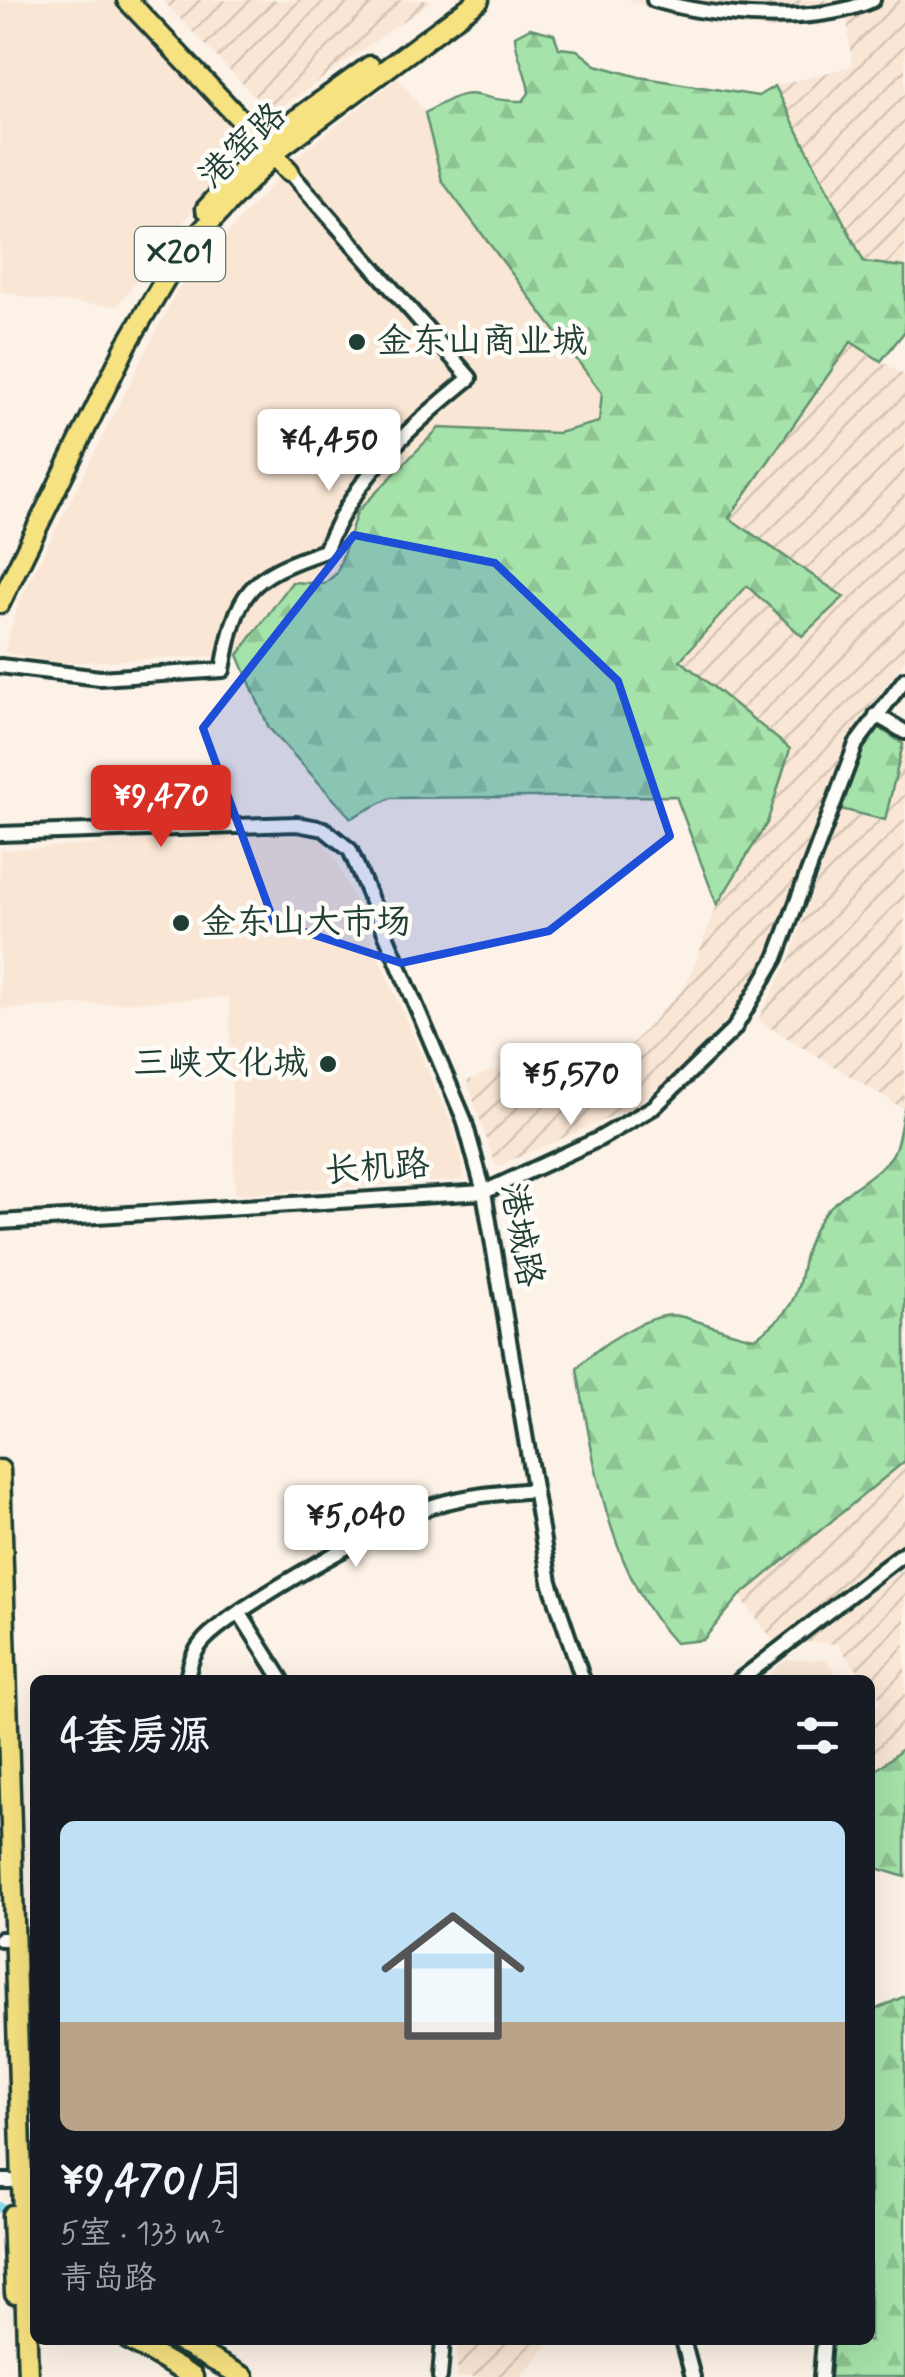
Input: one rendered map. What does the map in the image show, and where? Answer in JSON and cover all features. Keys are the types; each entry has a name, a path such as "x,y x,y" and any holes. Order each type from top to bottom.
{"main road":[{"path":"128,0 273,146"},
{"path":"141,0 273,146 289,171"},
{"name":"港窑路","path":"0,576 116,338 166,254 273,146 459,0"},
{"name":"港窑路","path":"0,603 126,344 180,254 273,146 480,0"},
{"path":"0,1470 28,2160 11,2185"},
{"path":"0,1820 11,2185 19,2248 18,2377"},
{"path":"19,2278 28,2377"},
{"path":"137,2345 193,2377"},
{"path":"185,2345 244,2377"}],"street":[{"path":"654,0 747,17 821,12 873,0"},
{"path":"0,666 100,678 223,670 242,596 287,564 325,552 338,520 376,461 470,378 289,171"},
{"name":"长机路","path":"0,1222 484,1192 598,1139 654,1107 734,1030 776,958 856,744 905,678"},
{"path":"876,715 905,732"},
{"name":"港城路","path":"0,834 296,824 324,828 350,850 449,1075 484,1192 550,1582 582,1675"},
{"path":"188,1675 191,1657 239,1612 434,1506 534,1490"},
{"path":"746,1675 905,1552"},
{"path":"239,1612 279,1675"},
{"path":"440,2377 443,2345"},
{"path":"683,2345 693,2377"},
{"path":"820,2377 823,2345"}],"highlighted area":[{"path":"354,535 495,563 618,681 670,836 549,931 401,963 274,922 203,728"}],"shaded area":[{"path":"0,0 114,0 248,141 117,306 39,300 0,291"},
{"path":"162,0 433,0 272,114"},
{"path":"627,0 905,0 905,267 864,263 776,86 852,66 847,20 768,29 694,20"},
{"name":"金东山商业城","path":"398,78 425,113 442,181 602,393 599,422 558,433 438,429 357,512 337,573 324,584 292,582 238,655 57,663 4,652 19,602 177,290 296,157"},
{"path":"851,342 905,376 905,660 858,722 768,956 734,1012 678,1072 632,1108 496,1167 467,1081 553,1047 571,1068 606,1071 686,986 717,905 733,883 680,661 747,585 844,597 729,518"},
{"path":"903,744 904,1109 758,1020 790,958 841,809 885,820"},
{"path":"319,836 335,857 454,1130 465,1180 235,1194 229,997 0,1009 0,850"},
{"path":"905,1461 905,1539 776,1644 740,1596"},
{"path":"905,1567 905,1747 875,1771 875,1707 881,1701 875,1690 875,1675 861,1675 837,1644 805,1642"},
{"path":"785,1660 826,1660 837,1675 769,1675"},
{"path":"457,2345 548,2345 521,2377 457,2377"}],"green space":[{"path":"530,28 554,34 559,48 577,50 596,65 639,77 758,96 775,86 864,262 905,267 905,331 881,361 851,342 729,518 844,597 802,636 747,586 680,660 790,749 767,823 717,905 676,796 391,798 351,818 269,728 238,655 292,582 324,584 337,573 357,512 439,428 558,433 599,422 602,393 442,181 425,113 466,95 523,101 529,93 515,36"},
{"path":"875,725 903,744 885,820 841,809 861,748"},
{"path":"905,1106 905,1461 740,1596 703,1640 675,1643 652,1614 619,1549 598,1478 577,1369 595,1351 654,1319 679,1316 755,1338 775,1323 795,1296 805,1254 820,1220 893,1153"},
{"path":"905,1747 905,1877 875,1868 875,1771"},
{"path":"905,1996 905,2377 824,2377 831,2345 875,2345 875,2010"}],"waterway":[{"path":"0,2207 30,2218"}],"place":[{"name":"金东山商业城","path":"357,342"},
{"name":"金东山大市场","path":"181,923"},
{"name":"三峡文化城","path":"328,1064"}]}
